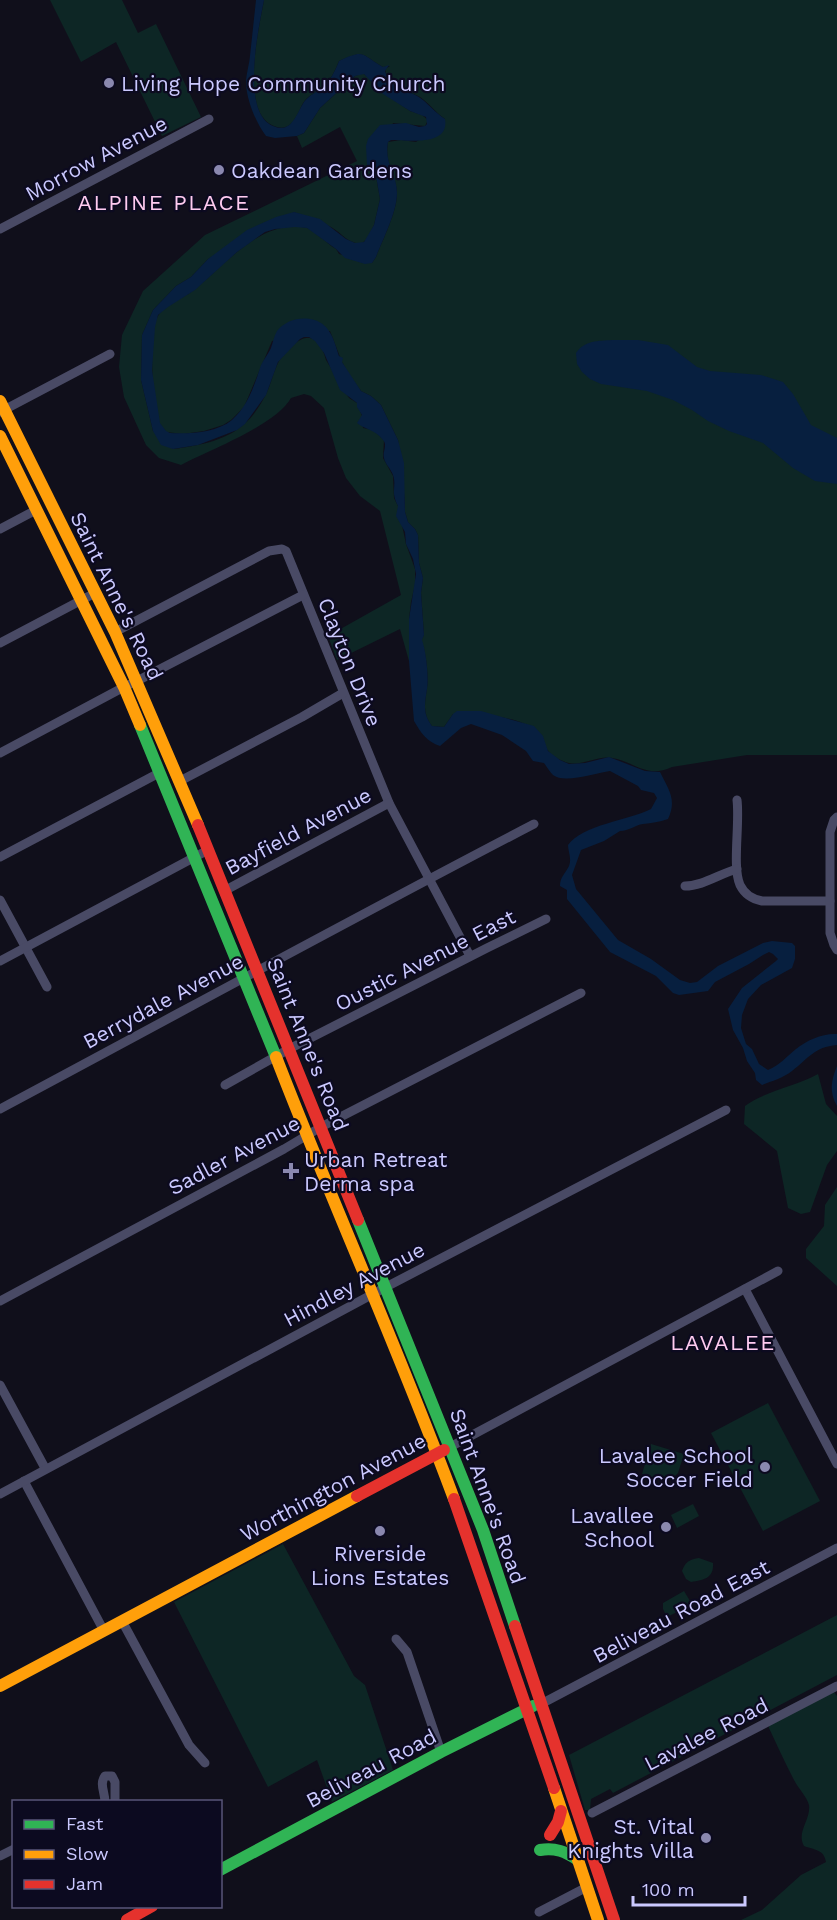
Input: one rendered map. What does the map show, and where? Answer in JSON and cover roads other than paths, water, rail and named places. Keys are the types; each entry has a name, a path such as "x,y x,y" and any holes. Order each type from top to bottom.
{"main road":[{"name":"Saint Anne's Road","path":"1,408 138,681 386,1287 483,1530 614,1920"},
{"name":"Saint Anne's Road","path":"0,436 124,687 195,856 437,1454 475,1555 598,1920"},
{"name":"Worthington Avenue","path":"0,1686 450,1447"},
{"name":"Beliveau Road","path":"222,1869 441,1752 527,1708 541,1704"},
{"path":"550,1835 558,1822 561,1809"},
{"path":"540,1850 557,1849 578,1860"},
{"path":"127,1920 148,1908"}],"street":[{"name":"Morrow Avenue","path":"0,229 209,119"},
{"path":"1,408 110,354"},
{"path":"0,529 36,510"},
{"name":"Clayton Drive","path":"115,632 269,551 277,549 286,551 389,803 470,956"},
{"path":"0,643 95,593"},
{"path":"0,753 303,596"},
{"path":"180,780 302,717 343,693"},
{"path":"0,857 159,773"},
{"path":"737,800 739,813 737,869 740,886 744,892 753,899 762,901 830,901"},
{"name":"Bayfield Avenue","path":"224,891 389,803"},
{"path":"837,817 830,832 830,933 837,950"},
{"name":"Berrydale Avenue","path":"0,1109 534,824"},
{"path":"0,962 208,850"},
{"path":"685,886 695,886 722,873 737,869"},
{"path":"0,900 47,987"},
{"name":"Oustic Avenue East","path":"225,1085 289,1049 546,919"},
{"name":"Sadler Avenue","path":"0,1301 307,1137 321,1127 581,993"},
{"name":"Hindley Avenue","path":"0,1494 372,1294 726,1110"},
{"name":"Worthington Avenue","path":"450,1447 778,1271"},
{"path":"745,1289 837,1464"},
{"path":"0,1385 45,1468"},
{"path":"24,1481 104,1631"},
{"name":"Beliveau Road East","path":"541,1704 837,1548"},
{"path":"122,1621 189,1745 205,1763"},
{"path":"396,1639 407,1652 441,1752"},
{"name":"Lavalee Road","path":"592,1813 837,1686"},
{"path":"105,1800 102,1780 105,1776 112,1776 115,1782 116,1800"},
{"path":"539,1912 587,1887"}],"water":[{"path":"256,0 264,0 256,48 254,87 257,104 263,118 273,126 285,127 293,122 306,99 328,82 339,61 359,54 367,56 383,67 389,65 385,71 392,83 423,100 445,119 445,128 441,134 426,140 391,140 388,142 388,156 397,193 389,225 372,263 365,264 345,258 307,228 275,229 265,232 237,252 195,290 158,315 152,370 160,423 170,433 202,432 226,424 246,403 261,365 280,328 292,320 305,319 317,321 327,328 339,356 343,358 342,362 361,391 381,405 398,440 404,463 405,512 408,522 418,535 419,563 423,578 421,593 424,635 422,640 428,684 425,708 432,726 444,727 457,711 481,711 534,726 543,736 548,751 569,764 609,757 645,771 660,772 672,801 668,819 620,831 604,841 581,850 572,875 576,889 618,940 651,959 680,980 690,983 697,982 718,966 763,943 772,941 792,943 795,946 795,959 792,968 761,985 748,999 742,1015 741,1028 746,1044 752,1049 759,1064 768,1070 800,1046 815,1038 837,1034 837,1045 817,1051 781,1077 762,1085 756,1080 755,1073 733,1030 728,1009 742,988 778,959 773,954 769,952 715,982 708,991 679,995 673,993 656,976 610,952 567,899 567,890 560,886 570,863 568,845 575,838 584,832 651,809 657,798 654,793 641,790 638,786 610,771 572,778 558,777 553,775 544,763 533,761 526,751 502,735 471,724 461,728 440,746 428,739 414,721 409,661 409,619 416,574 413,559 406,544 405,532 396,516 398,506 394,497 394,479 384,458 385,444 377,434 357,423 362,415 357,403 340,390 324,353 315,341 309,337 300,339 278,362 266,395 245,424 237,430 198,445 173,449 161,445 153,431 141,380 142,335 153,310 176,286 191,277 208,259 247,230 276,217 294,212 320,219 346,239 355,243 364,242 374,225 380,199 376,176 367,165 368,139 380,125 406,123 419,127 427,124 426,117 410,111 383,94 364,74 355,76 320,108 304,133 275,138 266,136 253,112 246,84"},
{"path":"638,340 668,345 697,367 710,371 761,375 783,382 793,394 811,425 837,438 837,484 815,481 793,468 763,443 708,421 673,400 647,391 601,384 590,379 577,364 576,353 588,343"},
{"path":"837,1066 837,1106 832,1086"}],"place":[{"name":"Living Hope Community Church","path":"109,83"},
{"name":"Oakdean Gardens","path":"219,170"},
{"name":"Urban Retreat Derma spa","path":"291,1171"},
{"name":"Lavalee School Soccer Field","path":"765,1467"},
{"name":"Lavallee School","path":"666,1527"},
{"name":"Riverside Lions Estates","path":"380,1531"},
{"name":"St. Vital Knights Villa","path":"706,1838"}],"district":[{"name":"ALPINE PLACE","path":"164,202"},
{"name":"LAVALEE","path":"723,1342"}]}
